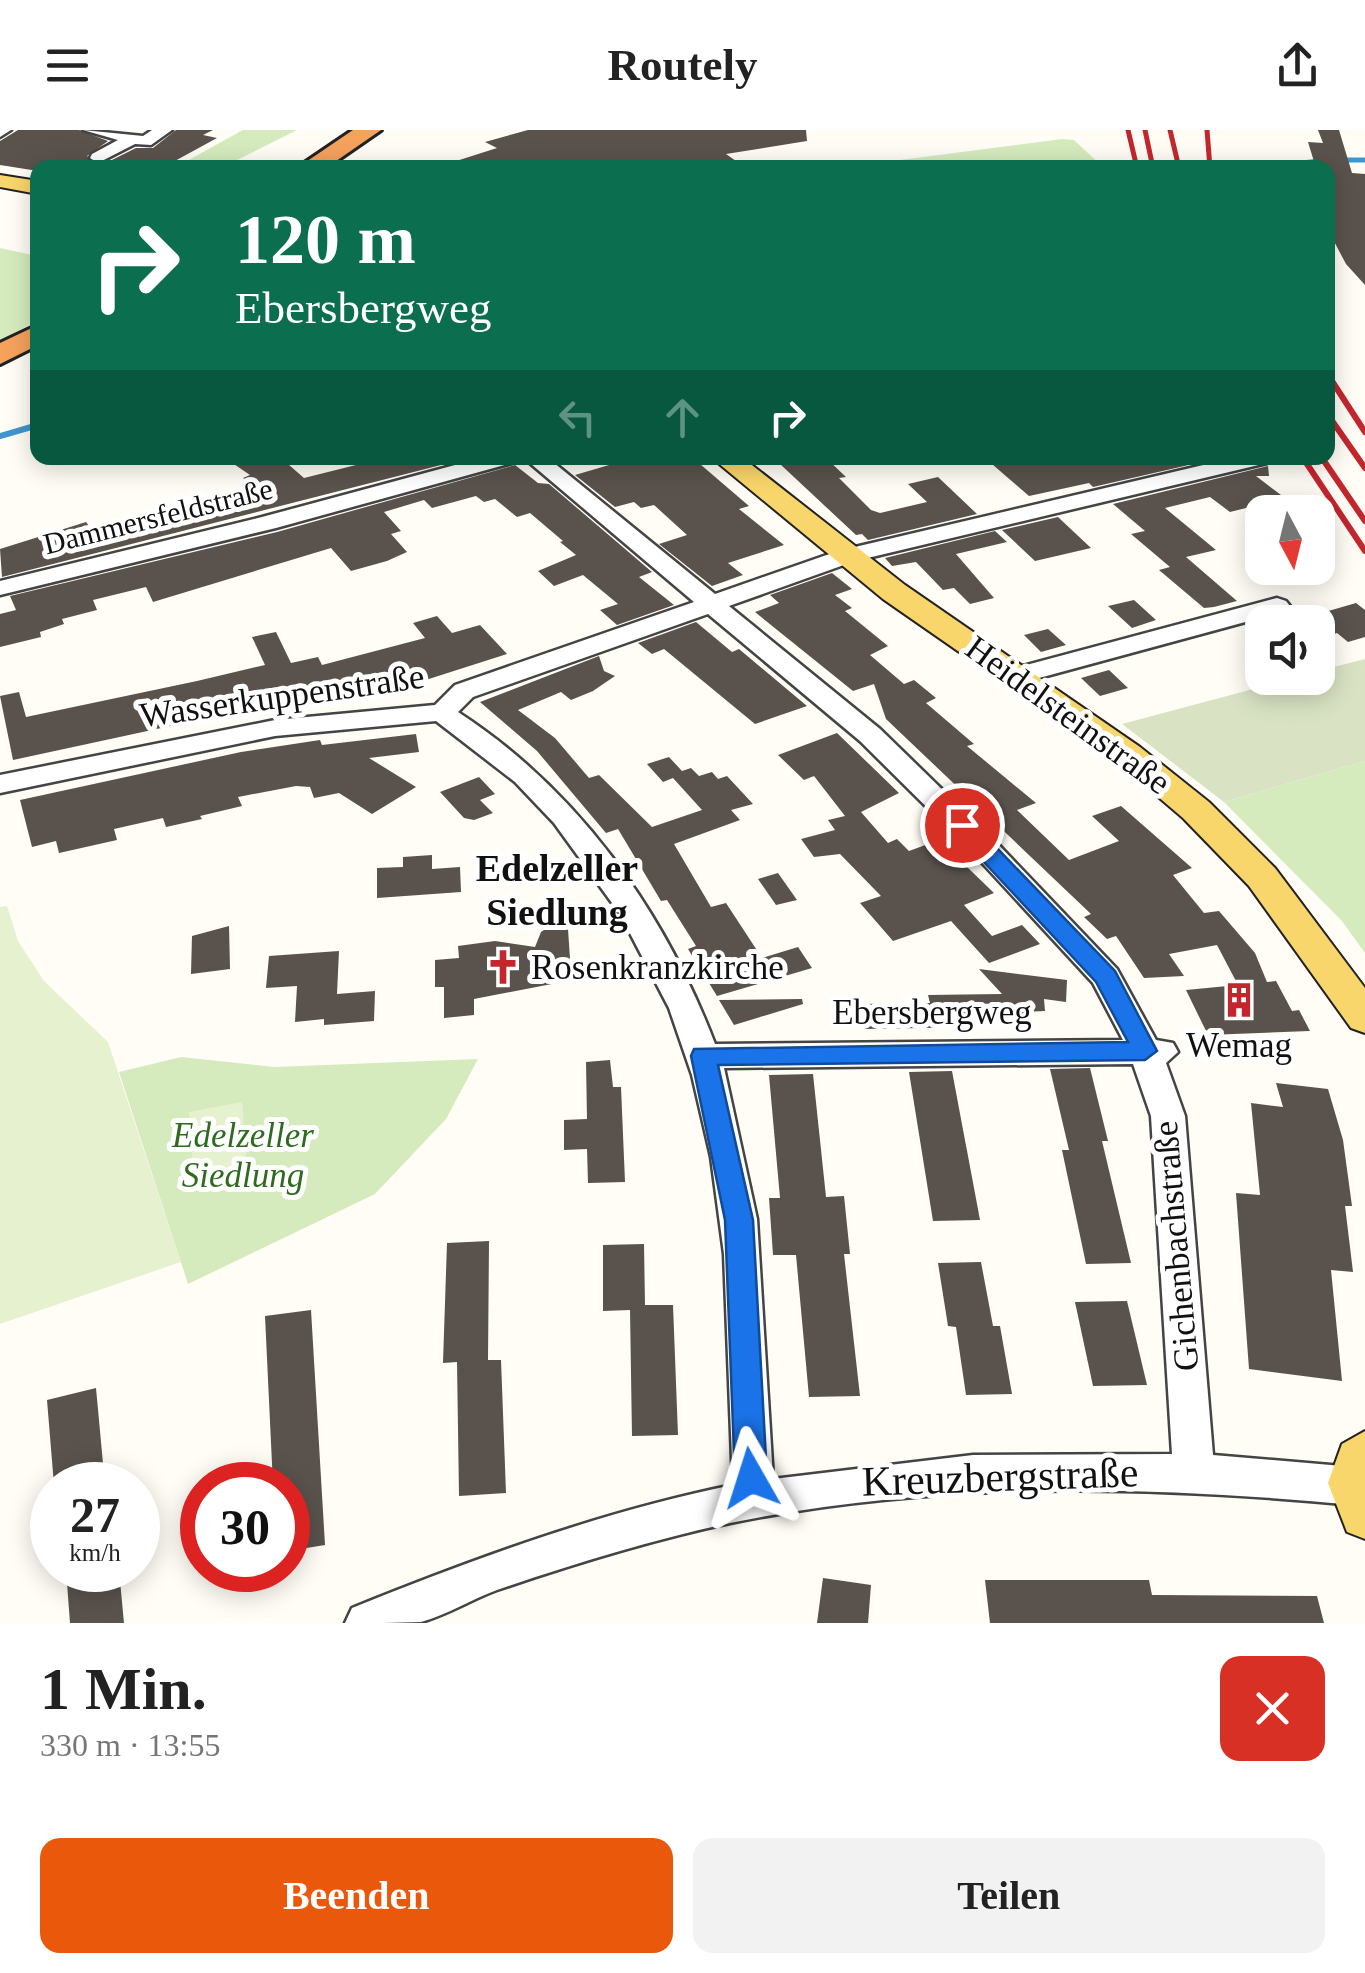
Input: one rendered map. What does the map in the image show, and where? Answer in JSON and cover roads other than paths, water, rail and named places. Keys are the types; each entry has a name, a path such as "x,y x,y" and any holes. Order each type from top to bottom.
{"highway":[{"path":"322,160 370,130"},
{"path":"0,355 30,338"}],"main road":[{"path":"0,181 30,187"},
{"name":"Heidelsteinstraße","path":"735,465 847,556 1163,781 1242,854 1303,929 1365,1018"}],"street":[{"path":"91,130 145,141 164,130"},
{"path":"98,158 134,138"},
{"name":"Dammersfeldstraße","path":"0,588 268,523 479,465"},
{"name":"Gichenbachstraße","path":"542,465 870,735 985,848 1106,977 1153,1051 1168,1116 1194,1473"},
{"name":"Wasserkuppenstraße","path":"0,784 252,731 365,714 442,713 464,691 847,556 1229,465"},
{"path":"1017,676 1245,615"},
{"path":"442,713 484,737 537,788 592,856 655,945 703,1056 739,1220 746,1452 754,1498"},
{"name":"Ebersbergweg","path":"703,1056 1153,1051"},
{"name":"Kreuzbergstraße","path":"367,1623 547,1551 641,1523 852,1481 967,1471 1076,1468 1361,1484"}],"waterway":[{"path":"1339,160 1365,160"},
{"path":"0,436 30,427"}],"railway":[{"path":"1128,130 1135,160"},
{"path":"1145,130 1151,160"},
{"path":"1170,130 1177,160"},
{"path":"1207,130 1209,160"},
{"path":"1335,386 1365,432"},
{"path":"1335,425 1365,468"},
{"path":"1308,465 1365,551"},
{"path":"1327,465 1365,521"}],"place":[{"name":"Rosenkranzkirche","path":"503,967"},
{"name":"Wemag","path":"1239,1000"}],"district":[{"name":"Edelzeller Siedlung","path":"557,890"}]}
